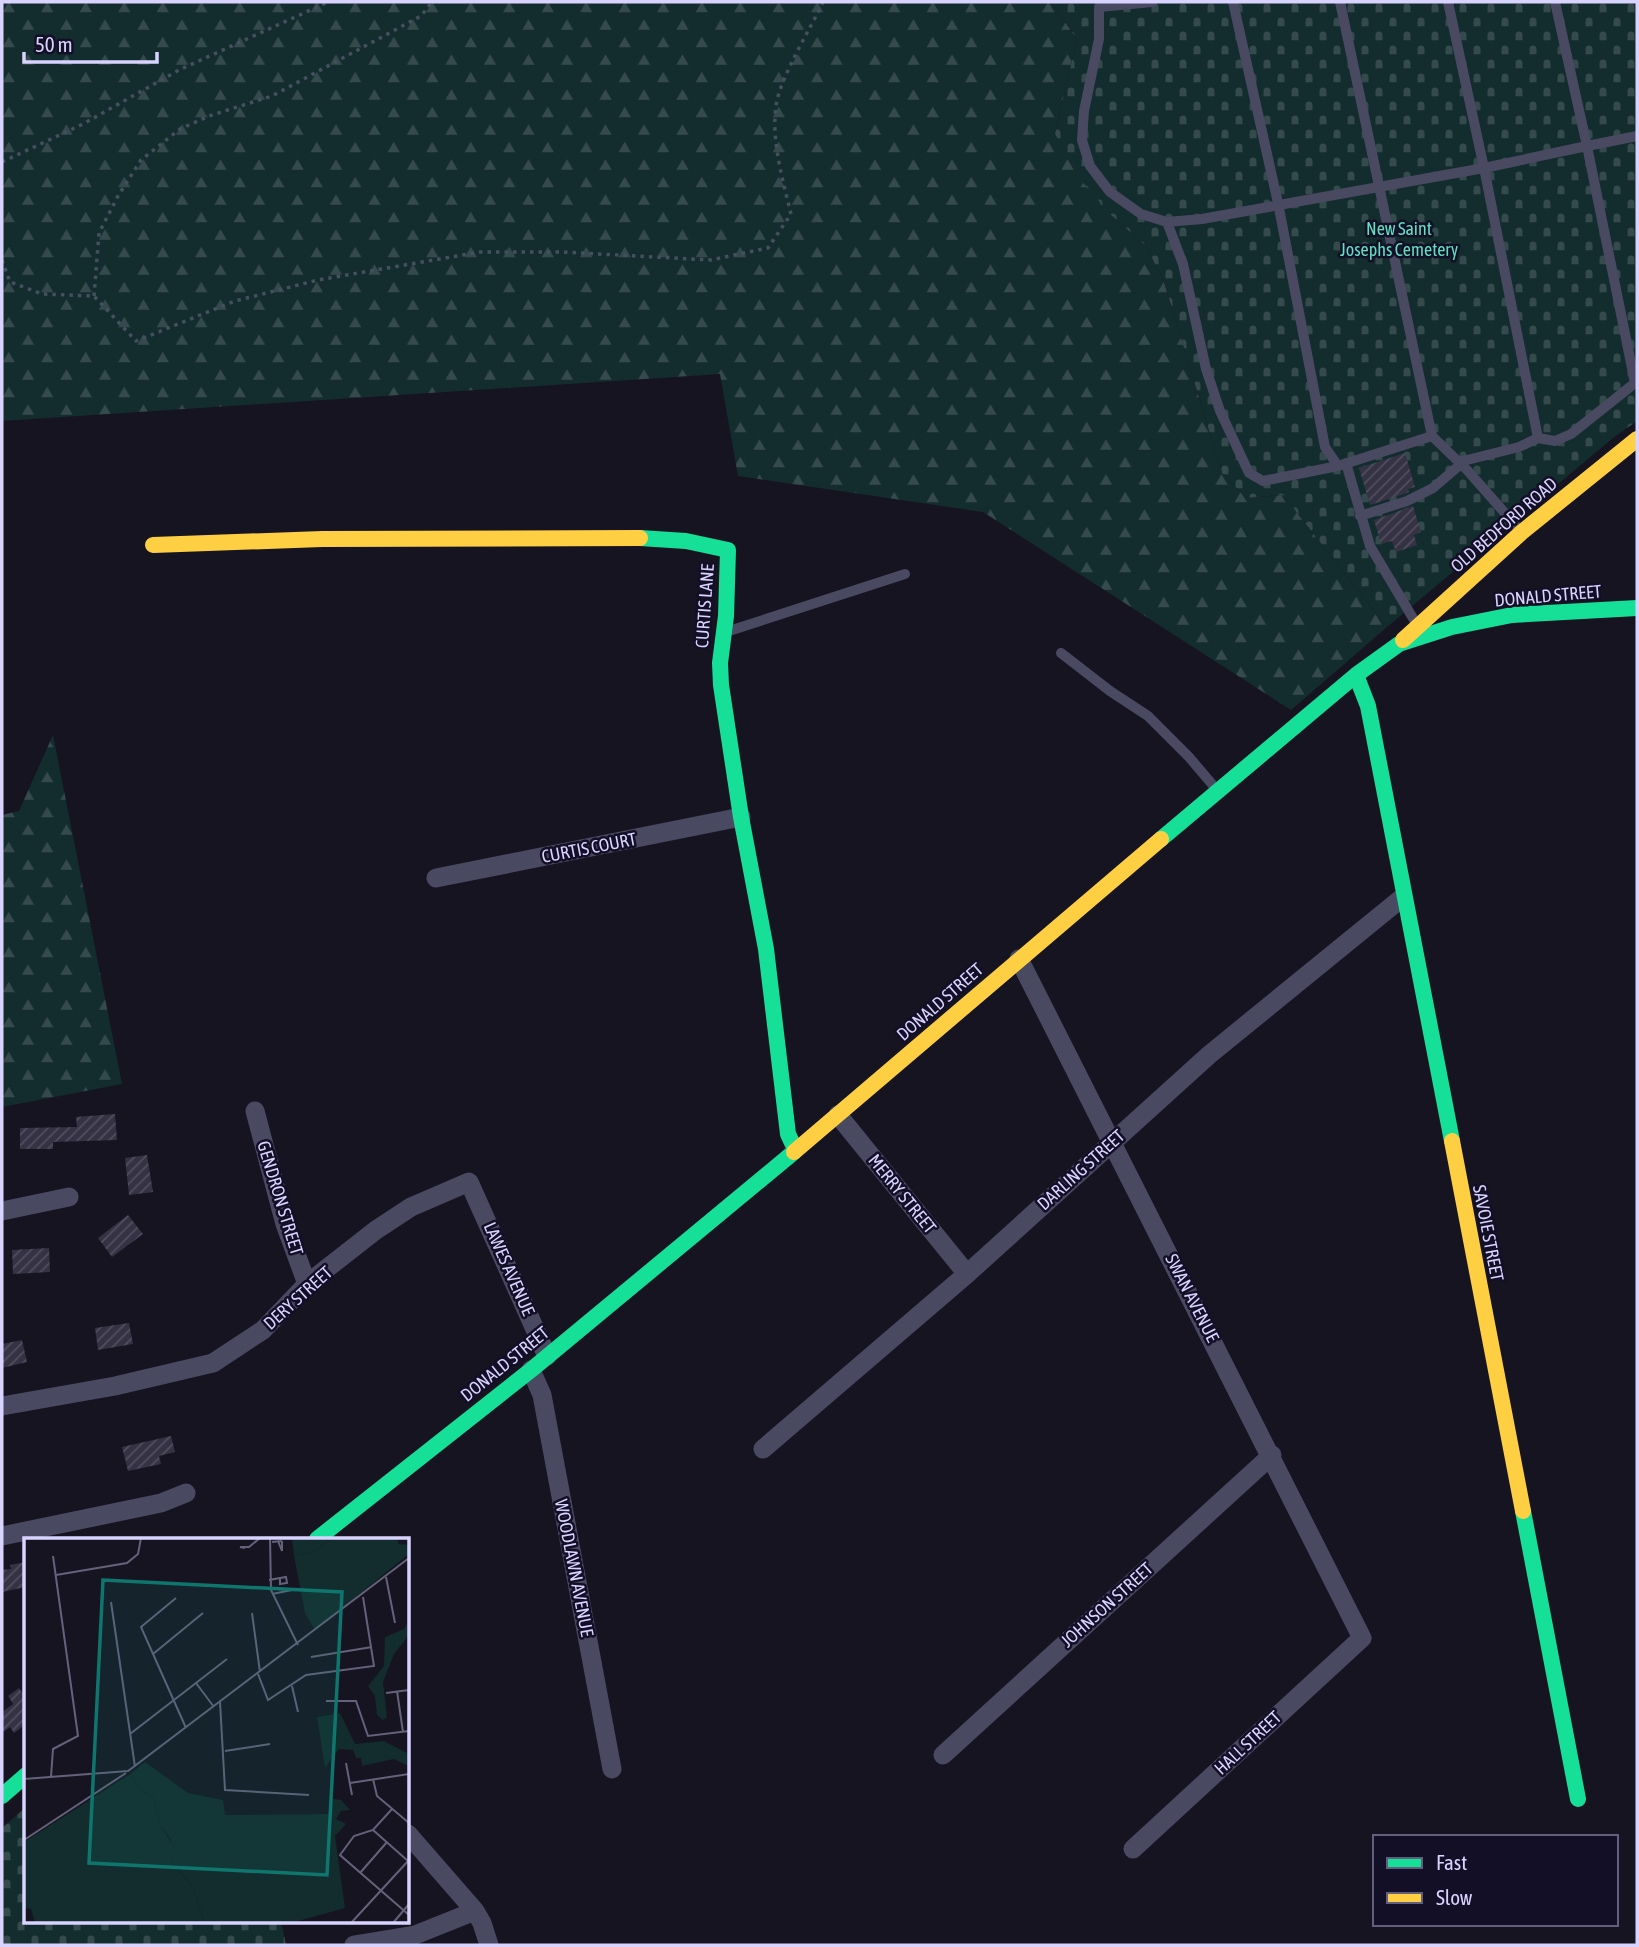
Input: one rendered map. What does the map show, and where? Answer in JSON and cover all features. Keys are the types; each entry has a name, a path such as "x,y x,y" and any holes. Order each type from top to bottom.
{"street":[{"name":"OLD BEDFORD ROAD","path":"1399,644 1417,626 1475,584 1522,532 1637,439"},
{"name":"CURTIS LANE","path":"153,545 531,536 686,541 728,550 720,663 721,685 741,817 766,949 788,1134 796,1149"},
{"path":"1493,607 1511,615"},
{"name":"DONALD STREET","path":"318,1538 531,1370 838,1115 1217,790 1356,675 1399,644 1452,627 1511,615 1637,608"},
{"name":"SAVOIE STREET","path":"1356,675 1368,706 1578,1799"},
{"name":"CURTIS COURT","path":"436,878 741,817"},
{"name":"DARLING STREET","path":"763,1449 967,1274 1209,1055 1403,897"},
{"name":"SWAN AVENUE","path":"1019,959 1272,1455 1362,1638"},
{"name":"GENDRON STREET","path":"255,1111 285,1224 307,1284"},
{"name":"MERRY STREET","path":"838,1115 967,1274"},
{"name":"DERY STREET","path":"2,1406 115,1386 213,1363 263,1330 307,1284 376,1230 411,1207 469,1182"},
{"name":"LAWES AVENUE","path":"469,1182 547,1356"},
{"path":"2,1211 69,1197"},
{"name":"WOODLAWN AVENUE","path":"531,1370 542,1395 611,1769"},
{"name":"JOHNSON STREET","path":"943,1755 1272,1455"},
{"path":"2,1536 161,1503 186,1493"},
{"name":"HALL STREET","path":"1133,1849 1362,1638"},
{"path":"2,1796 24,1777"},
{"path":"410,1836 475,1911 489,1945"},
{"path":"354,1945 415,1935 475,1911"}],"lane":[{"path":"1152,2 1096,5 1099,39 1084,111 1082,139 1090,166 1110,192 1141,214 1167,222 1379,188 1637,136"},
{"path":"1233,2 1278,203 1325,447 1342,464 1370,546 1417,626"},
{"path":"1340,2 1432,436 1522,532"},
{"path":"1448,2 1485,168 1538,438"},
{"path":"1360,516 1407,501 1433,488 1460,463 1519,447 1538,438 1555,441 1571,434 1637,386 1555,2"},
{"path":"1167,222 1184,264 1206,369 1220,411 1249,473 1263,481 1342,464 1432,436"},
{"path":"724,632 905,574"},
{"path":"1061,653 1148,716 1217,790"}],"path":[{"path":"2,162 83,124 179,70 328,2"},
{"path":"94,296 99,233 141,160 180,129 209,116 272,96 421,16 432,2"},
{"path":"2,260 10,282 42,294 94,296 136,341 235,301 318,281 480,252 561,252 711,260 768,248 791,214 778,160 776,106 790,68 823,2"}],"green space":[{"path":"2,2 1051,2 1077,39 1055,134 1111,215 1146,246 1164,282 1222,473 1246,498 1283,495 1387,627 1291,710 983,512 738,476 720,374 2,421"},
{"name":"New Saint Josephs Cemetery","path":"1051,2 1637,2 1637,421 1613,438 1387,627 1283,495 1246,498 1222,473 1164,282 1146,246 1111,215 1084,184 1055,134 1077,39"},
{"path":"53,735 122,1084 2,1107 2,815 19,811"},
{"path":"24,1809 24,1923 281,1923 286,1945 2,1945 2,1828"}],"building":[{"path":"1405,453 1415,487 1408,489 1409,492 1370,505 1359,468"},
{"path":"1413,506 1421,532 1414,535 1417,545 1396,552 1392,541 1381,544 1374,520"},
{"path":"115,1114 117,1140 53,1142 53,1149 20,1149 20,1128 77,1127 76,1117"},
{"path":"147,1155 153,1192 129,1195 125,1158"},
{"path":"128,1215 143,1234 112,1257 98,1238"},
{"path":"49,1248 50,1272 13,1274 12,1250"},
{"path":"129,1323 133,1344 98,1350 95,1328"},
{"path":"22,1340 27,1362 2,1368 2,1344"},
{"path":"171,1436 175,1452 159,1456 161,1464 128,1471 122,1447"},
{"path":"24,1562 24,1587 2,1592 2,1570 11,1569 10,1565"},
{"path":"19,1688 24,1695 24,1726 14,1733 10,1727 2,1733 2,1712 13,1704 8,1696"}],"traffic: fast":[{"path":"640,538 686,541 728,550 726,616 720,663 721,685 741,817 766,949 788,1134 795,1149"},
{"path":"1161,839 1356,675 1399,644 1452,627 1512,615 1637,608"},
{"path":"1356,675 1368,706 1452,1141"},
{"path":"318,1538 531,1370 794,1152"},
{"path":"1523,1511 1578,1799"},
{"path":"2,1796 24,1777"}],"traffic: slow":[{"path":"1403,640 1522,532 1637,439"},
{"path":"153,545 322,539 640,538"},
{"path":"794,1152 1161,839"},
{"path":"1452,1141 1523,1511"}]}
